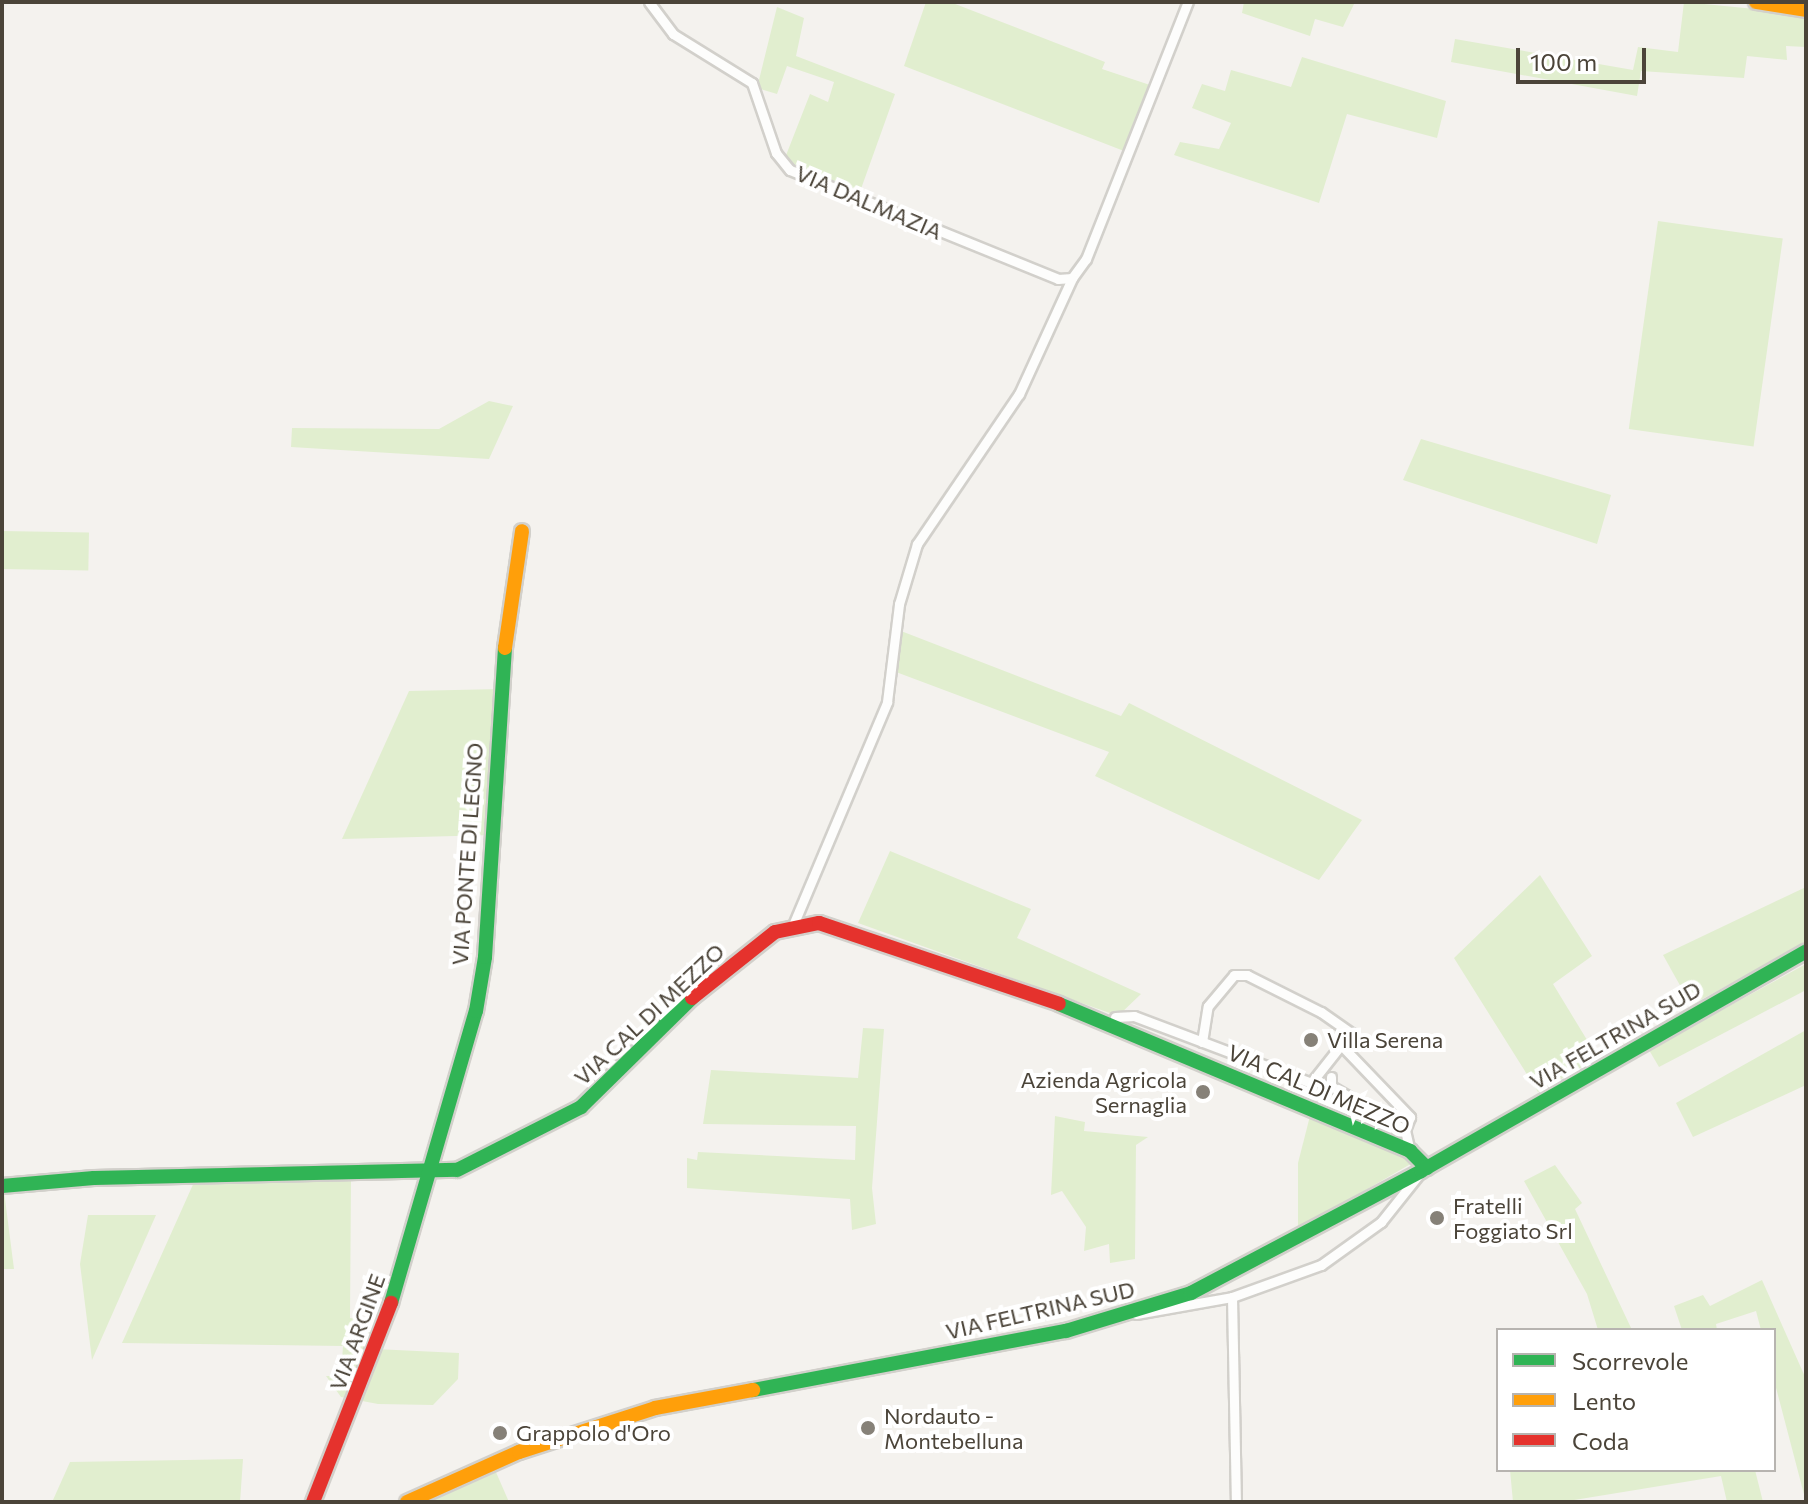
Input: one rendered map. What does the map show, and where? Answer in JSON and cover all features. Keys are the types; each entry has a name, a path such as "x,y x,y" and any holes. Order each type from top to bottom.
{"street":[{"name":"VIA DALMAZIA","path":"649,2 673,34 752,83 776,153 790,170 1049,277 1072,278"},
{"path":"793,925 887,702 899,604 922,535 1019,394 1072,278 1086,259 1188,2"},
{"path":"1756,2 1806,10"},
{"name":"VIA PONTE DI LEGNO","path":"430,1173 467,1048 485,957 501,677 522,531"},
{"name":"VIA CAL DI MEZZO","path":"2,1186 94,1178 430,1173 457,1170 581,1107 703,988 775,932 793,925 819,923 846,929 991,978 1410,1151 1424,1170"},
{"name":"VIA FELTRINA SUD","path":"407,1502 519,1452 655,1408 1046,1335 1129,1315 1248,1267 1806,951"},
{"path":"1115,1017 1134,1016 1202,1042 1311,1083 1351,1033 1321,1012 1247,975 1234,975 1208,1006 1202,1042"},
{"path":"1341,1045 1410,1117 1405,1130 1410,1151"},
{"path":"1320,1072 1405,1130"},
{"path":"1129,1315 1232,1297 1321,1265 1381,1222 1424,1170"},
{"name":"VIA ARGINE","path":"313,1502 403,1273 430,1173"},
{"path":"1232,1297 1236,1502"}],"green space":[{"path":"926,2 950,2 1105,62 1102,69 1150,85 1124,151 904,66"},
{"path":"1244,2 1355,2 1343,27 1315,19 1310,36 1242,13"},
{"path":"1684,2 1806,14 1806,47 1786,46 1787,60 1747,56 1744,78 1641,71 1637,96 1451,62 1455,39 1633,70 1638,47 1678,52"},
{"path":"777,7 804,18 796,56 895,94 857,200 783,163 810,94 828,102 834,82 787,66 777,94 757,88"},
{"path":"1302,57 1446,101 1437,138 1347,114 1319,203 1174,155 1180,142 1219,149 1231,123 1192,108 1202,84 1225,91 1231,70 1291,87"},
{"path":"1658,221 1783,239 1754,446 1629,429"},
{"path":"489,401 513,406 489,459 291,447 292,428 439,429"},
{"path":"1421,439 1611,495 1597,544 1403,480"},
{"path":"2,531 89,533 88,571 2,569"},
{"path":"901,631 1121,716 1129,703 1362,820 1319,880 1095,776 1109,752 896,672"},
{"path":"501,689 493,835 342,839 409,691"},
{"path":"890,851 1031,909 1017,938 1141,994 1118,1016 858,923"},
{"path":"1540,875 1592,956 1553,984 1598,1058 1538,1092 1454,958"},
{"path":"1806,887 1806,943 1691,1005 1663,955"},
{"path":"1806,964 1806,990 1659,1067 1649,1050"},
{"path":"863,1028 884,1029 872,1188 876,1224 852,1230 850,1199 687,1188 687,1158 697,1160 698,1152 855,1160 856,1126 703,1124 711,1070 858,1078"},
{"path":"1806,1030 1806,1085 1693,1137 1676,1103"},
{"path":"1311,1112 1421,1158 1298,1229 1298,1163"},
{"path":"1055,1116 1085,1122 1084,1131 1148,1137 1136,1145 1135,1259 1110,1263 1109,1244 1084,1251 1086,1227 1062,1191 1051,1195"},
{"path":"1555,1165 1582,1203 1575,1209 1631,1328 1597,1328 1587,1294 1524,1181"},
{"path":"195,1180 351,1180 350,1318 387,1323 375,1349 459,1353 458,1379 433,1405 378,1404 341,1397 326,1376 341,1376 343,1346 122,1343"},
{"path":"4,1191 14,1269 2,1269"},
{"path":"88,1215 156,1215 92,1360 80,1264"},
{"path":"1762,1280 1806,1379 1806,1502 1776,1388 1776,1328 1760,1328 1756,1311 1716,1324 1717,1328 1681,1328 1674,1306 1703,1295 1710,1306"},
{"path":"243,1459 240,1502 53,1500 70,1462"},
{"path":"495,1470 509,1502 426,1502"},
{"path":"1510,1472 1756,1472 1763,1502 1727,1502 1721,1476 1562,1502 1513,1502"}],"traffic: fast":[{"path":"391,1303 476,1011 485,957 505,648"},
{"path":"753,1390 1066,1331 1191,1293 1421,1171 1806,951"},
{"path":"2,1186 94,1178 457,1170 581,1107 692,998"},
{"path":"1059,1004 1410,1151 1427,1168"}],"traffic: slow":[{"path":"1756,2 1806,10"},
{"path":"505,648 522,531"},
{"path":"407,1502 519,1452 655,1408 753,1390"}],"traffic: jam":[{"path":"692,998 775,932 819,923 1059,1004"},
{"path":"313,1502 391,1303"}],"place":[{"name":"Villa Serena","path":"1311,1040"},
{"name":"Azienda Agricola Sernaglia","path":"1203,1092"},
{"name":"Fratelli Foggiato Srl","path":"1437,1218"},
{"name":"Nordauto - Montebelluna","path":"868,1428"},
{"name":"Grappolo d'Oro","path":"500,1433"}]}
